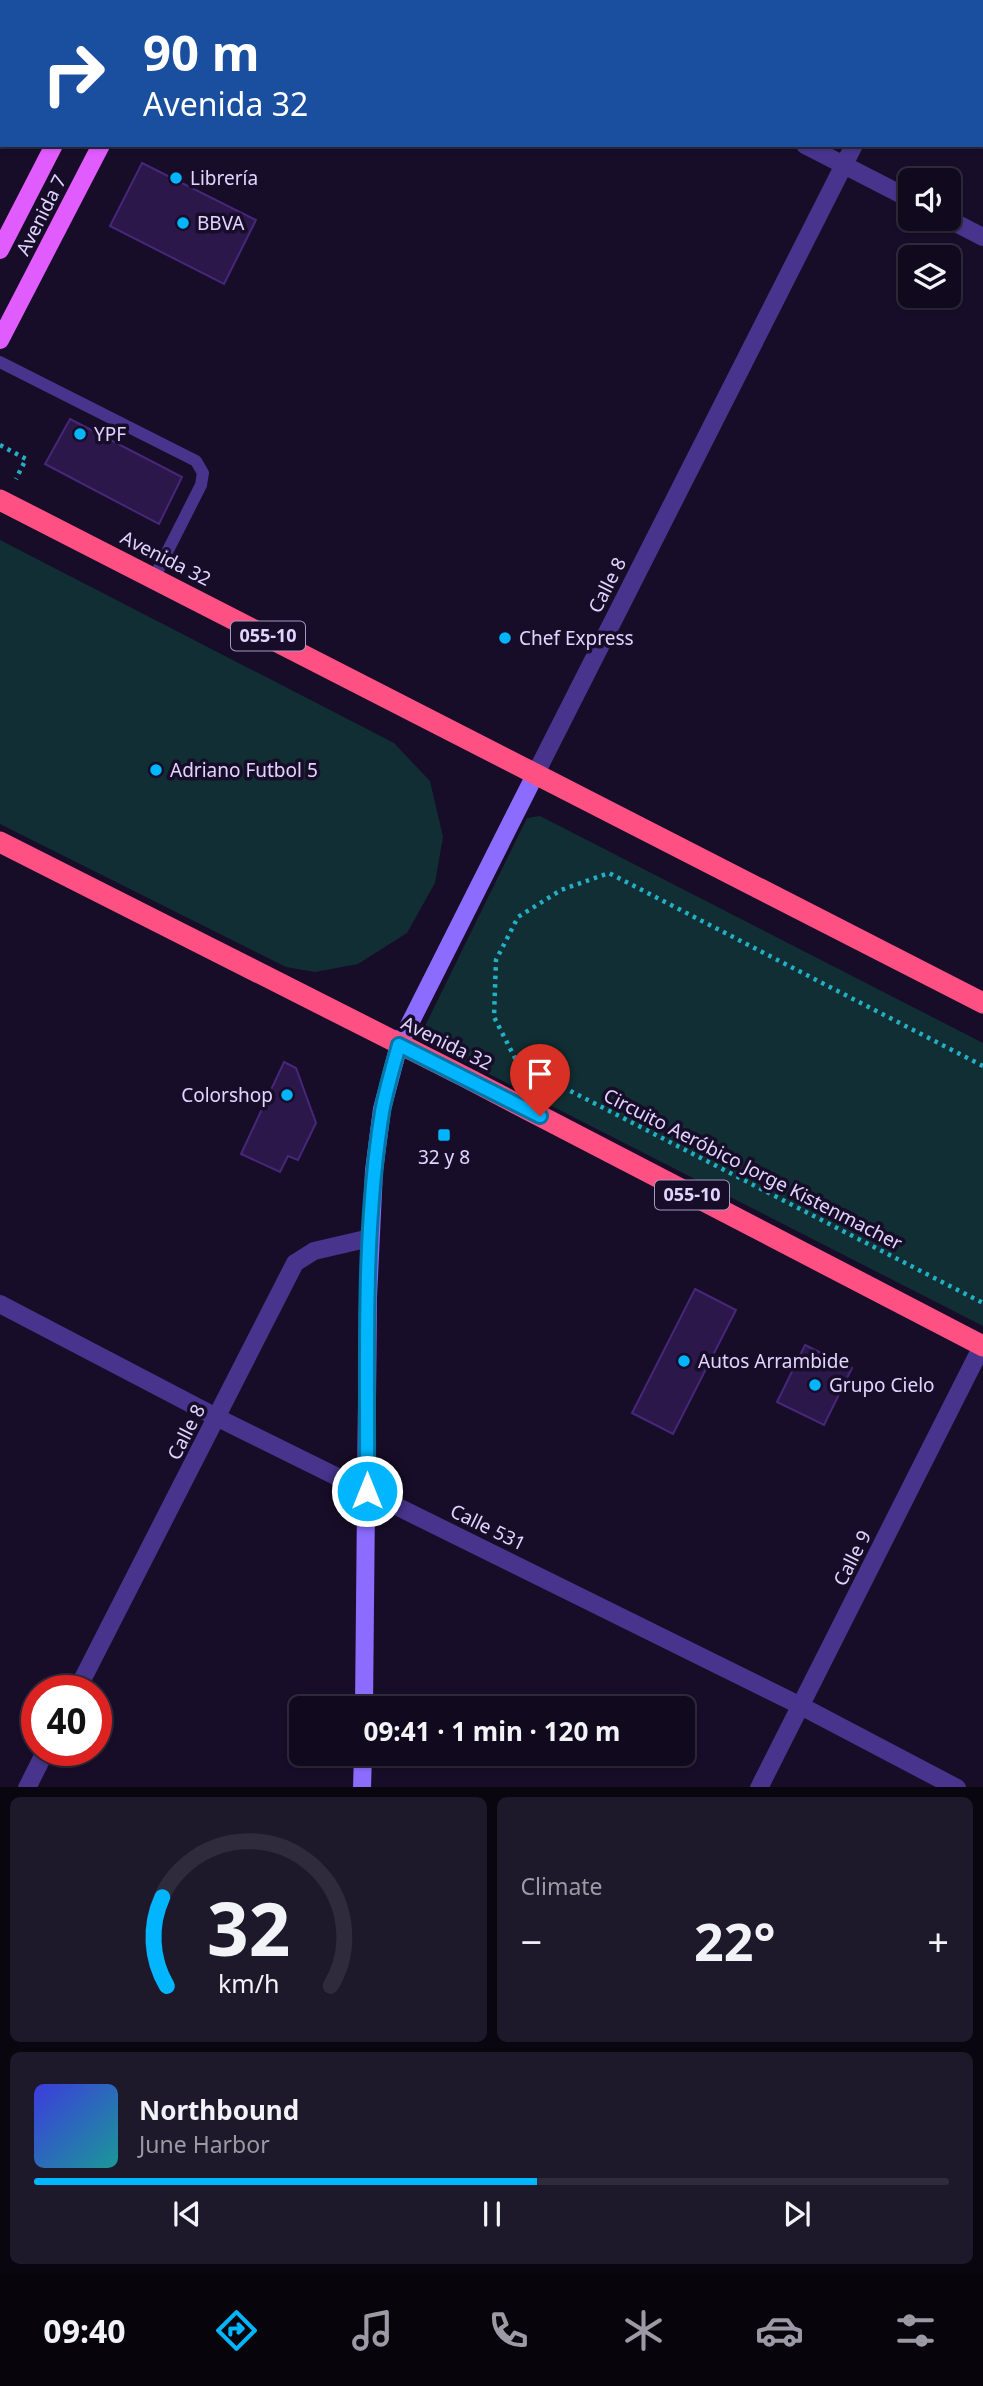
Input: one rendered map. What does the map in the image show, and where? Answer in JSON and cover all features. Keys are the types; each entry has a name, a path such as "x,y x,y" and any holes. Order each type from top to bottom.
{"highway":[{"name":"Avenida 32","path":"0,500 983,1003"},
{"name":"Avenida 32","path":"0,842 467,1078 983,1346"}],"main road":[{"name":"Avenida 7","path":"0,250 53,147"},
{"name":"Avenida 7","path":"0,340 100,147"}],"street":[{"path":"809,147 898,193"},
{"name":"Calle 8","path":"364,1696 370,1238 374,1171 383,1109 399,1045 853,147"},
{"path":"961,226 983,237"},
{"name":"Calle 8","path":"85,1675 295,1263 314,1251 370,1238"},
{"name":"Calle 531","path":"0,1304 218,1418 801,1706 957,1787"},
{"name":"Calle 9","path":"759,1787 983,1346"},
{"path":"27,1787 38,1766"},
{"path":"362,1787 363,1766"}],"lane":[{"path":"0,362 196,461 203,473 201,485 154,578"}],"path":[{"name":"Circuito Aeróbico Jorge Kistenmacher","path":"983,1066 609,873 561,890 518,917 496,960 494,1017 518,1064 983,1303"}],"green space":[{"path":"0,540 394,743 430,781 443,837 435,883 407,933 358,964 315,972 286,967 0,824"},
{"path":"540,816 983,1043 983,1326 424,1041 422,1032 527,818"}],"building":[{"name":"BBVA","path":"142,163 256,220 224,284 110,226"},
{"path":"70,419 182,477 159,524 45,464"},
{"name":"Colorshop","path":"284,1062 296,1068 316,1123 298,1160 288,1156 280,1172 241,1154"},
{"name":"Autos Arrambide","path":"695,1289 736,1310 673,1434 632,1413"},
{"name":"Grupo Cielo","path":"805,1345 852,1368 824,1425 777,1402"}],"place":[{"name":"Librería","path":"176,178"},
{"name":"BBVA","path":"183,223"},
{"name":"YPF","path":"80,434"},
{"name":"Chef Express","path":"505,638"},
{"name":"Adriano Futbol 5","path":"156,770"},
{"name":"Colorshop","path":"287,1095"},
{"name":"32 y 8","path":"444,1135"},
{"name":"Autos Arrambide","path":"684,1361"},
{"name":"Grupo Cielo","path":"815,1385"}],"route":[{"path":"367,1491 368,1297 374,1171 383,1109 399,1045 540,1116"}]}
